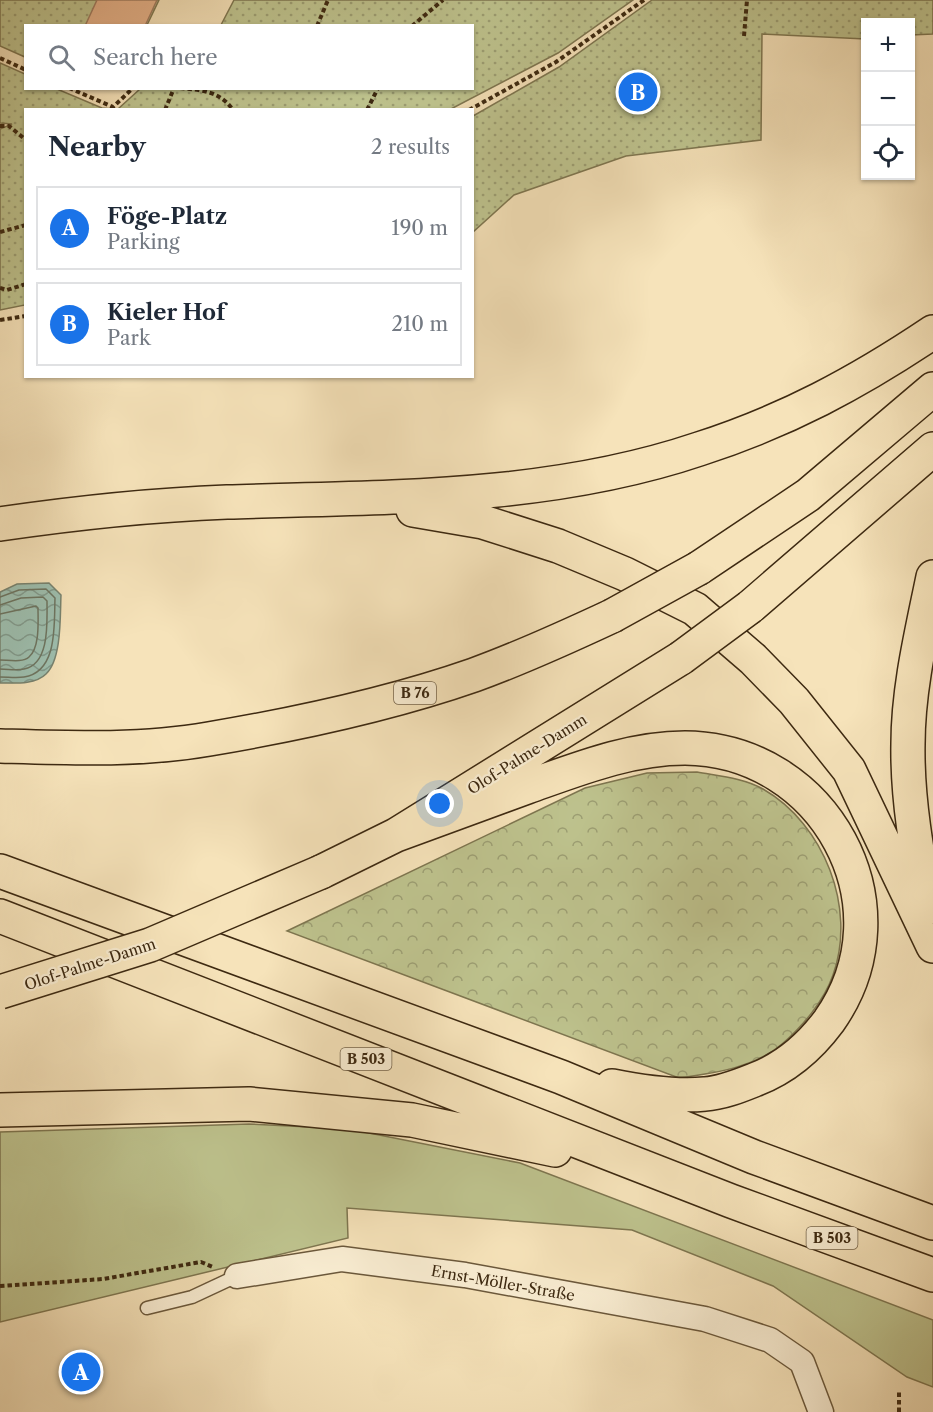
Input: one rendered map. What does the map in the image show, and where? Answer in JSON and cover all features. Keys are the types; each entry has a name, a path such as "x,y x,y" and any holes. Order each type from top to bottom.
{"highway":[{"path":"0,524 134,509 224,502 436,496 557,481 640,466 689,452 828,397 933,332"},
{"name":"B 76","path":"0,746 96,748 130,746 208,739 300,723 474,675 542,649 612,616 699,568 808,495 933,389"},
{"name":"Olof-Palme-Damm","path":"0,992 61,975 150,945 321,872 396,835 681,658 750,607 933,449"},
{"path":"324,500 483,522 586,557 695,609 753,659 794,701 849,770 933,946"},
{"path":"933,577 914,680 908,744 917,852 933,936"},
{"path":"396,835 593,764 642,753 684,748 721,752 754,761 779,775 809,798 828,821 852,866 860,898 860,954 839,1007 799,1056 771,1074 735,1088 705,1094 639,1091 561,1077"},
{"path":"0,872 561,1077 754,1157 933,1223"},
{"name":"B 503","path":"0,916 731,1201 933,1275"},
{"path":"0,1110 249,1104 412,1120 551,1149 731,1201"}],"street":[{"name":"Ernst-Möller-Straße","path":"237,1276 342,1259 465,1275 705,1319 770,1340 802,1362 821,1412"}],"lane":[{"name":"Ernst-Möller-Straße","path":"147,1308 192,1297 237,1276"}],"path":[{"path":"318,24 328,0"},
{"path":"414,24 443,0"},
{"path":"473,108 556,62 645,0"},
{"path":"744,36 747,0"},
{"path":"0,58 24,69"},
{"path":"73,90 110,108"},
{"path":"113,108 131,90"},
{"path":"166,108 173,90"},
{"path":"193,90 213,93 221,97 231,108"},
{"path":"368,108 377,90"},
{"path":"0,126 9,126 24,138"},
{"path":"0,232 24,226"},
{"path":"0,288 7,290 24,285"},
{"path":"0,320 24,316"},
{"path":"0,1286 103,1279 201,1262 237,1276"},
{"path":"899,1392 899,1412"}],"green space":[{"path":"0,0 159,0 147,24 24,24 24,57 0,46"},
{"path":"234,0 633,0 558,53 453,108 119,108 139,90 474,90 474,24 222,24"},
{"path":"652,0 933,0 933,34 915,35 915,18 861,18 861,39 762,34 761,140 626,156 514,195 474,231 474,115 559,67"},
{"path":"0,63 24,74 24,90 59,90 102,108 24,108 24,305 0,310 0,129 12,124 0,123"},
{"path":"697,772 748,782 785,804 803,823 818,846 830,870 837,896 841,923 839,949 829,985 805,1022 782,1044 759,1059 733,1068 679,1078 287,931 585,788 647,773"},
{"path":"249,1124 349,1129 520,1163 933,1320 933,1387 907,1377 773,1286 632,1230 347,1208 348,1238 0,1322 0,1132"}],"water":[{"path":"49,583 61,595 58,648 51,667 46,674 36,680 24,683 0,683 0,592 17,584"}],"building":[{"path":"97,0 157,0 146,24 86,24"}],"place":[{"name":"Kieler Hof","path":"638,92"},
{"name":"Föge-Platz","path":"81,1372"}]}
